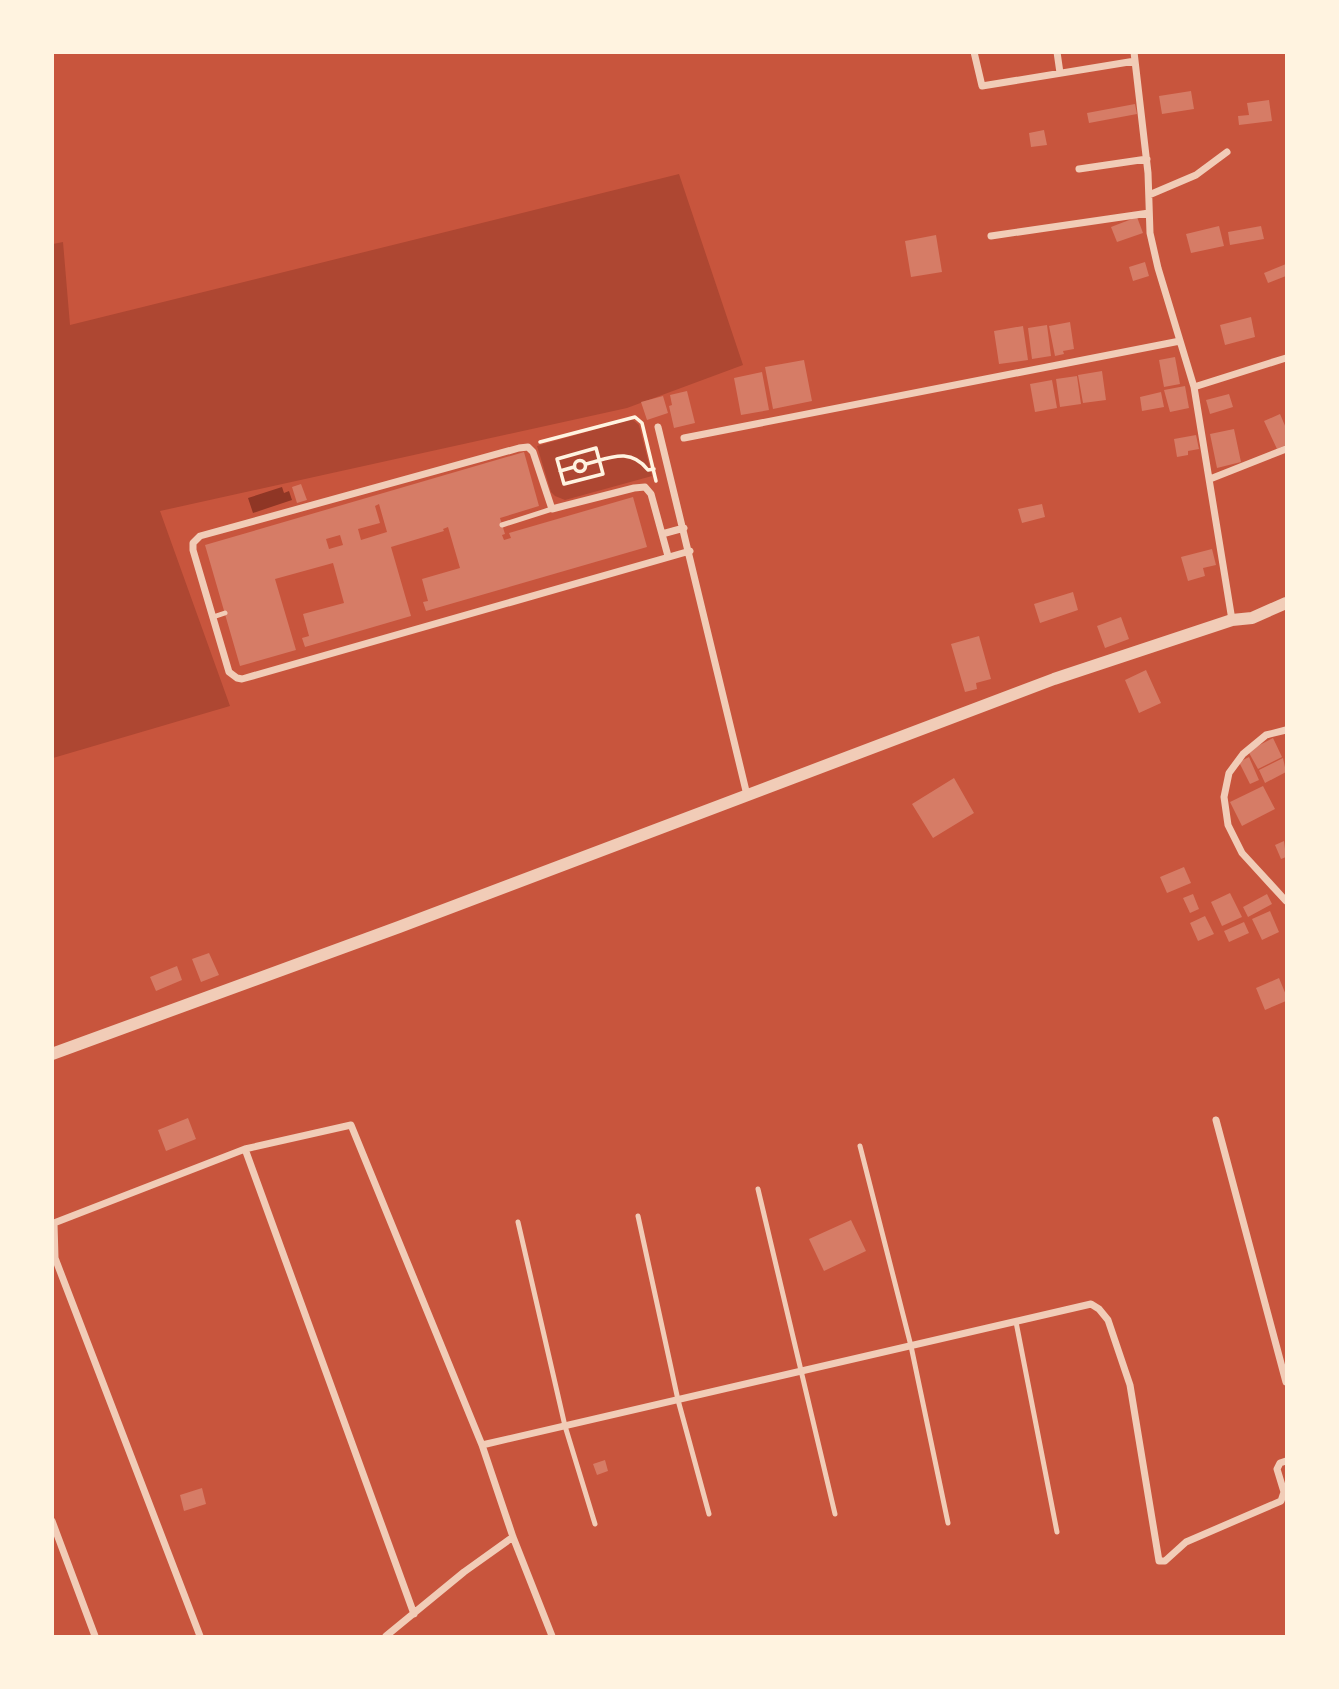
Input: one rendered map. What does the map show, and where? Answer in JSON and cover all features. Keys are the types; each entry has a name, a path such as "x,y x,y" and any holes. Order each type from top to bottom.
{"street":[{"path":"974,52 982,86 1134,57 1147,159 1150,233 1194,387 1232,620"},
{"path":"1057,52 1060,73"},
{"path":"1149,195 1196,175 1227,152"},
{"path":"1079,169 1147,159"},
{"path":"991,236 1149,212"},
{"path":"684,438 1180,341"},
{"path":"1194,387 1286,358"},
{"path":"658,427 747,795"},
{"path":"668,556 651,494 645,487 552,509 533,452 528,447 200,536 193,543 229,672 242,679 690,551"},
{"path":"1210,479 1286,449"},
{"path":"662,534 684,528"},
{"path":"52,1054 399,927 1054,678 1232,620 1252,618 1286,603"},
{"path":"1286,730 1266,735 1243,754 1228,773 1224,797 1228,825 1242,853 1286,901"},
{"path":"1216,1120 1286,1382"},
{"path":"200,1636 55,1258 54,1223 244,1149 351,1125 482,1445 513,1537 552,1636"},
{"path":"244,1149 414,1614"},
{"path":"482,1445 1091,1304 1108,1320 1130,1385 1159,1561 1165,1561 1185,1542 1281,1500 1284,1492 1277,1469 1280,1463 1286,1461"},
{"path":"52,1521 95,1636"},
{"path":"386,1636 464,1572 513,1537"}],"lane":[{"path":"502,525 552,509"},
{"path":"213,617 225,613"},
{"path":"860,1146 911,1346 948,1523"},
{"path":"758,1189 835,1514"},
{"path":"638,1216 678,1400 709,1514"},
{"path":"518,1222 565,1426 595,1524"},
{"path":"1016,1322 1057,1532"}],"path":[{"path":"536,443 635,417 642,423 656,480 651,494"},
{"path":"596,448 603,474 564,484 560,471 557,461 559,457 596,448"},
{"path":"560,471 575,467 579,461 586,464 631,456 641,461 649,470 653,469"},
{"path":"575,467 576,471 583,472 586,464"}],"shaded area":[{"path":"679,174 743,365 627,408 160,511 230,706 53,758 53,244 63,242 70,325"},
{"path":"632,419 639,425 652,476 565,500 551,492 537,446"},
{"path":"282,487 284,493 289,491 292,500 253,513 248,498"}],"building":[{"path":"1191,91 1194,109 1162,114 1159,96"},
{"path":"1269,100 1272,121 1239,125 1238,116 1249,115 1247,103"},
{"path":"1135,104 1137,114 1089,123 1087,113"},
{"path":"1044,130 1047,145 1031,147 1029,133"},
{"path":"1137,217 1143,233 1117,242 1111,227"},
{"path":"1219,226 1224,246 1191,253 1186,234"},
{"path":"1261,226 1264,239 1230,245 1228,232"},
{"path":"936,235 942,272 911,277 905,241"},
{"path":"1145,262 1149,276 1133,281 1129,267"},
{"path":"1286,264 1286,276 1268,283 1264,273"},
{"path":"1251,317 1255,337 1225,345 1220,325"},
{"path":"1070,322 1074,349 1055,356 1049,326"},
{"path":"1047,325 1051,356 1032,359 1028,328"},
{"path":"1023,326 1028,360 999,364 994,331"},
{"path":"1175,357 1180,384 1164,387 1159,360"},
{"path":"804,360 812,401 773,409 765,367"},
{"path":"1102,371 1106,400 1083,403 1078,375"},
{"path":"762,372 769,410 741,415 734,378"},
{"path":"1077,376 1081,404 1060,407 1056,379"},
{"path":"1052,380 1057,408 1035,412 1030,384"},
{"path":"1185,386 1189,408 1170,412 1164,390"},
{"path":"687,391 695,423 674,428 669,406 672,405 670,395"},
{"path":"1161,392 1164,407 1142,411 1140,397"},
{"path":"1229,394 1233,407 1210,414 1206,400"},
{"path":"663,396 668,413 647,420 641,402"},
{"path":"1280,414 1286,428 1286,445 1277,449 1264,421"},
{"path":"1234,429 1241,462 1217,468 1210,434"},
{"path":"1196,435 1199,449 1177,457 1174,439"},
{"path":"524,452 539,506 500,518 504,540 511,538 509,533 633,497 647,547 426,611 423,602 428,601 422,579 460,568 448,527 443,529 444,531 391,547 411,616 305,647 302,638 309,636 303,614 344,603 333,563 275,579 296,650 240,666 205,545","holes":["379,504 387,532 361,540 358,529 380,523 375,506","340,535 343,545 329,549 326,539"]},
{"path":"301,484 307,500 297,503 292,487"},
{"path":"1042,504 1045,517 1022,523 1018,509"},
{"path":"1212,549 1216,565 1203,568 1205,576 1188,581 1181,557"},
{"path":"1073,592 1078,610 1040,623 1034,604"},
{"path":"1121,617 1129,639 1105,648 1097,626"},
{"path":"979,636 991,679 976,683 977,689 965,692 951,644"},
{"path":"1146,670 1161,703 1139,713 1125,680"},
{"path":"1273,738 1282,757 1258,769 1248,751"},
{"path":"1249,757 1259,780 1250,784 1239,762"},
{"path":"1283,758 1286,772 1265,783 1259,770"},
{"path":"954,778 974,813 933,838 912,804"},
{"path":"1263,786 1275,809 1242,826 1230,802"},
{"path":"1284,841 1286,857 1281,859 1275,845"},
{"path":"1184,867 1191,883 1167,893 1160,877"},
{"path":"1230,893 1242,917 1222,926 1211,902"},
{"path":"1193,894 1199,909 1190,913 1183,898"},
{"path":"1267,894 1272,904 1248,917 1243,907"},
{"path":"1270,911 1279,932 1262,940 1252,919"},
{"path":"1205,916 1214,934 1198,941 1190,923"},
{"path":"1244,922 1249,933 1229,942 1224,931"},
{"path":"209,953 219,975 201,982 192,959"},
{"path":"177,966 182,980 156,991 150,977"},
{"path":"1279,978 1286,1001 1265,1010 1256,988"},
{"path":"188,1118 196,1139 166,1151 158,1130"},
{"path":"851,1220 866,1251 824,1271 809,1239"},
{"path":"605,1460 608,1471 597,1475 593,1464"},
{"path":"202,1488 206,1504 184,1511 180,1495"}]}
